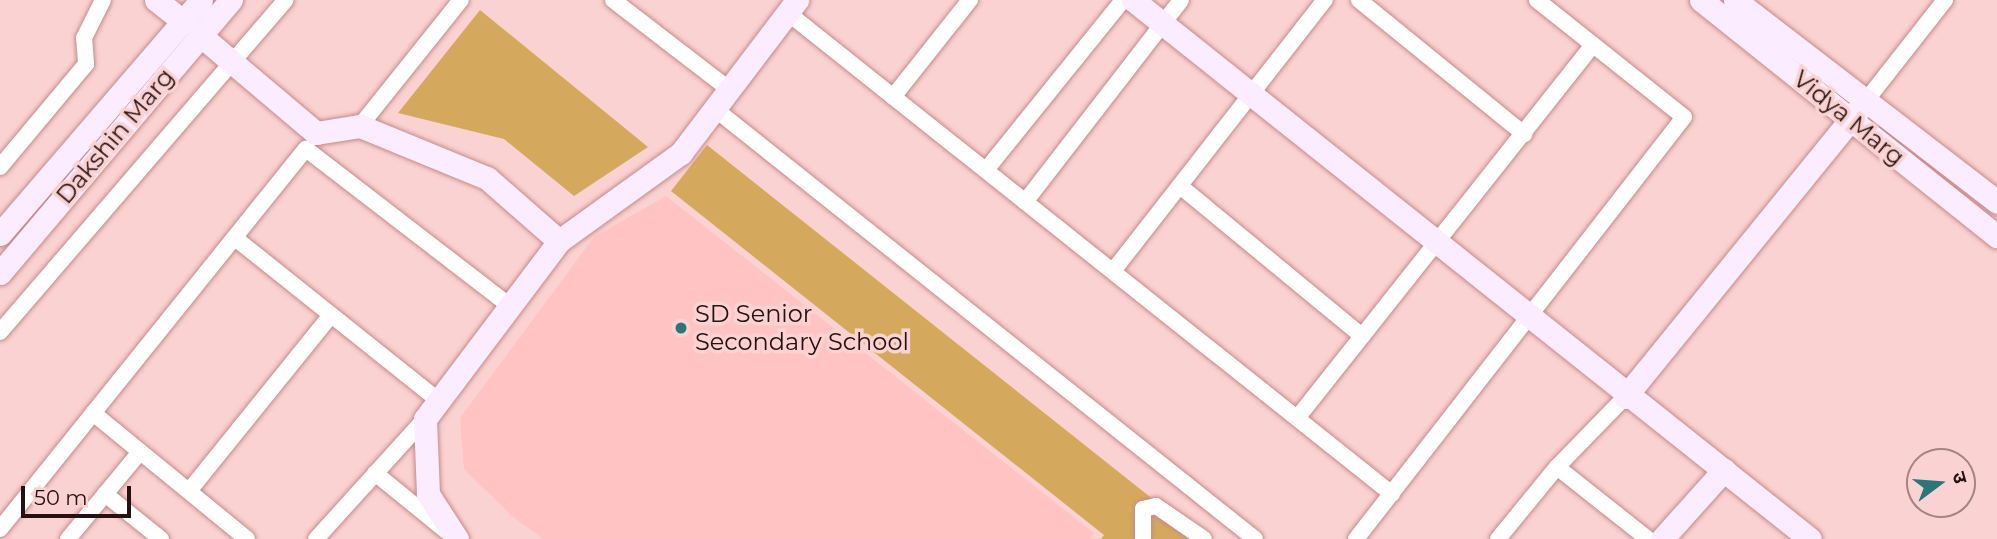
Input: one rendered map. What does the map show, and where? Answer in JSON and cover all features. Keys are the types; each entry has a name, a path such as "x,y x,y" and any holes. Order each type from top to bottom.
{"street":[{"path":"0,167 86,64 84,38 103,0"},
{"name":"Dakshin Marg","path":"0,234 177,14 201,0"},
{"name":"Dakshin Marg","path":"0,273 177,14 231,0"},
{"path":"0,332 286,0"},
{"path":"0,529 311,141 360,125 461,0"},
{"path":"613,0 730,89"},
{"path":"893,97 970,0"},
{"path":"986,170 1123,0"},
{"path":"1133,0 1528,320 1810,539"},
{"path":"1025,202 1181,0"},
{"path":"1113,271 1325,0"},
{"path":"1359,0 1524,134"},
{"path":"1356,539 1684,117 1537,0"},
{"name":"Vidya Marg","path":"1701,0 1858,111 1997,202"},
{"name":"Vidya Marg","path":"1735,0 1997,236"},
{"path":"1498,539 1557,467 1625,397 1945,0"},
{"path":"316,539 432,410 559,241 681,153 793,6 893,97 1392,494"},
{"path":"177,14 232,62 311,141 510,306"},
{"path":"1298,417 1593,45"},
{"path":"715,109 1255,539"},
{"path":"360,125 487,178 559,241"},
{"path":"1180,186 1362,335"},
{"path":"235,238 331,314 432,410 428,494 457,539"},
{"path":"189,491 331,314"},
{"path":"93,413 189,491 239,536"},
{"path":"68,539 140,452"},
{"path":"1557,467 1648,539"},
{"path":"1662,539 1724,470"},
{"path":"375,473 457,539"},
{"path":"105,494 159,538"},
{"path":"1143,539 1143,509 1156,506 1204,539"}],"shaded area":[{"path":"480,10 648,147 574,196 504,139 398,113"},
{"path":"707,145 1203,539 1101,539 1104,535 671,191"},
{"name":"SD Senior Secondary School","path":"666,196 1094,533 1089,539 543,539 512,516 464,469 460,418 594,237"}],"place":[{"name":"SD Senior Secondary School","path":"681,328"}]}
